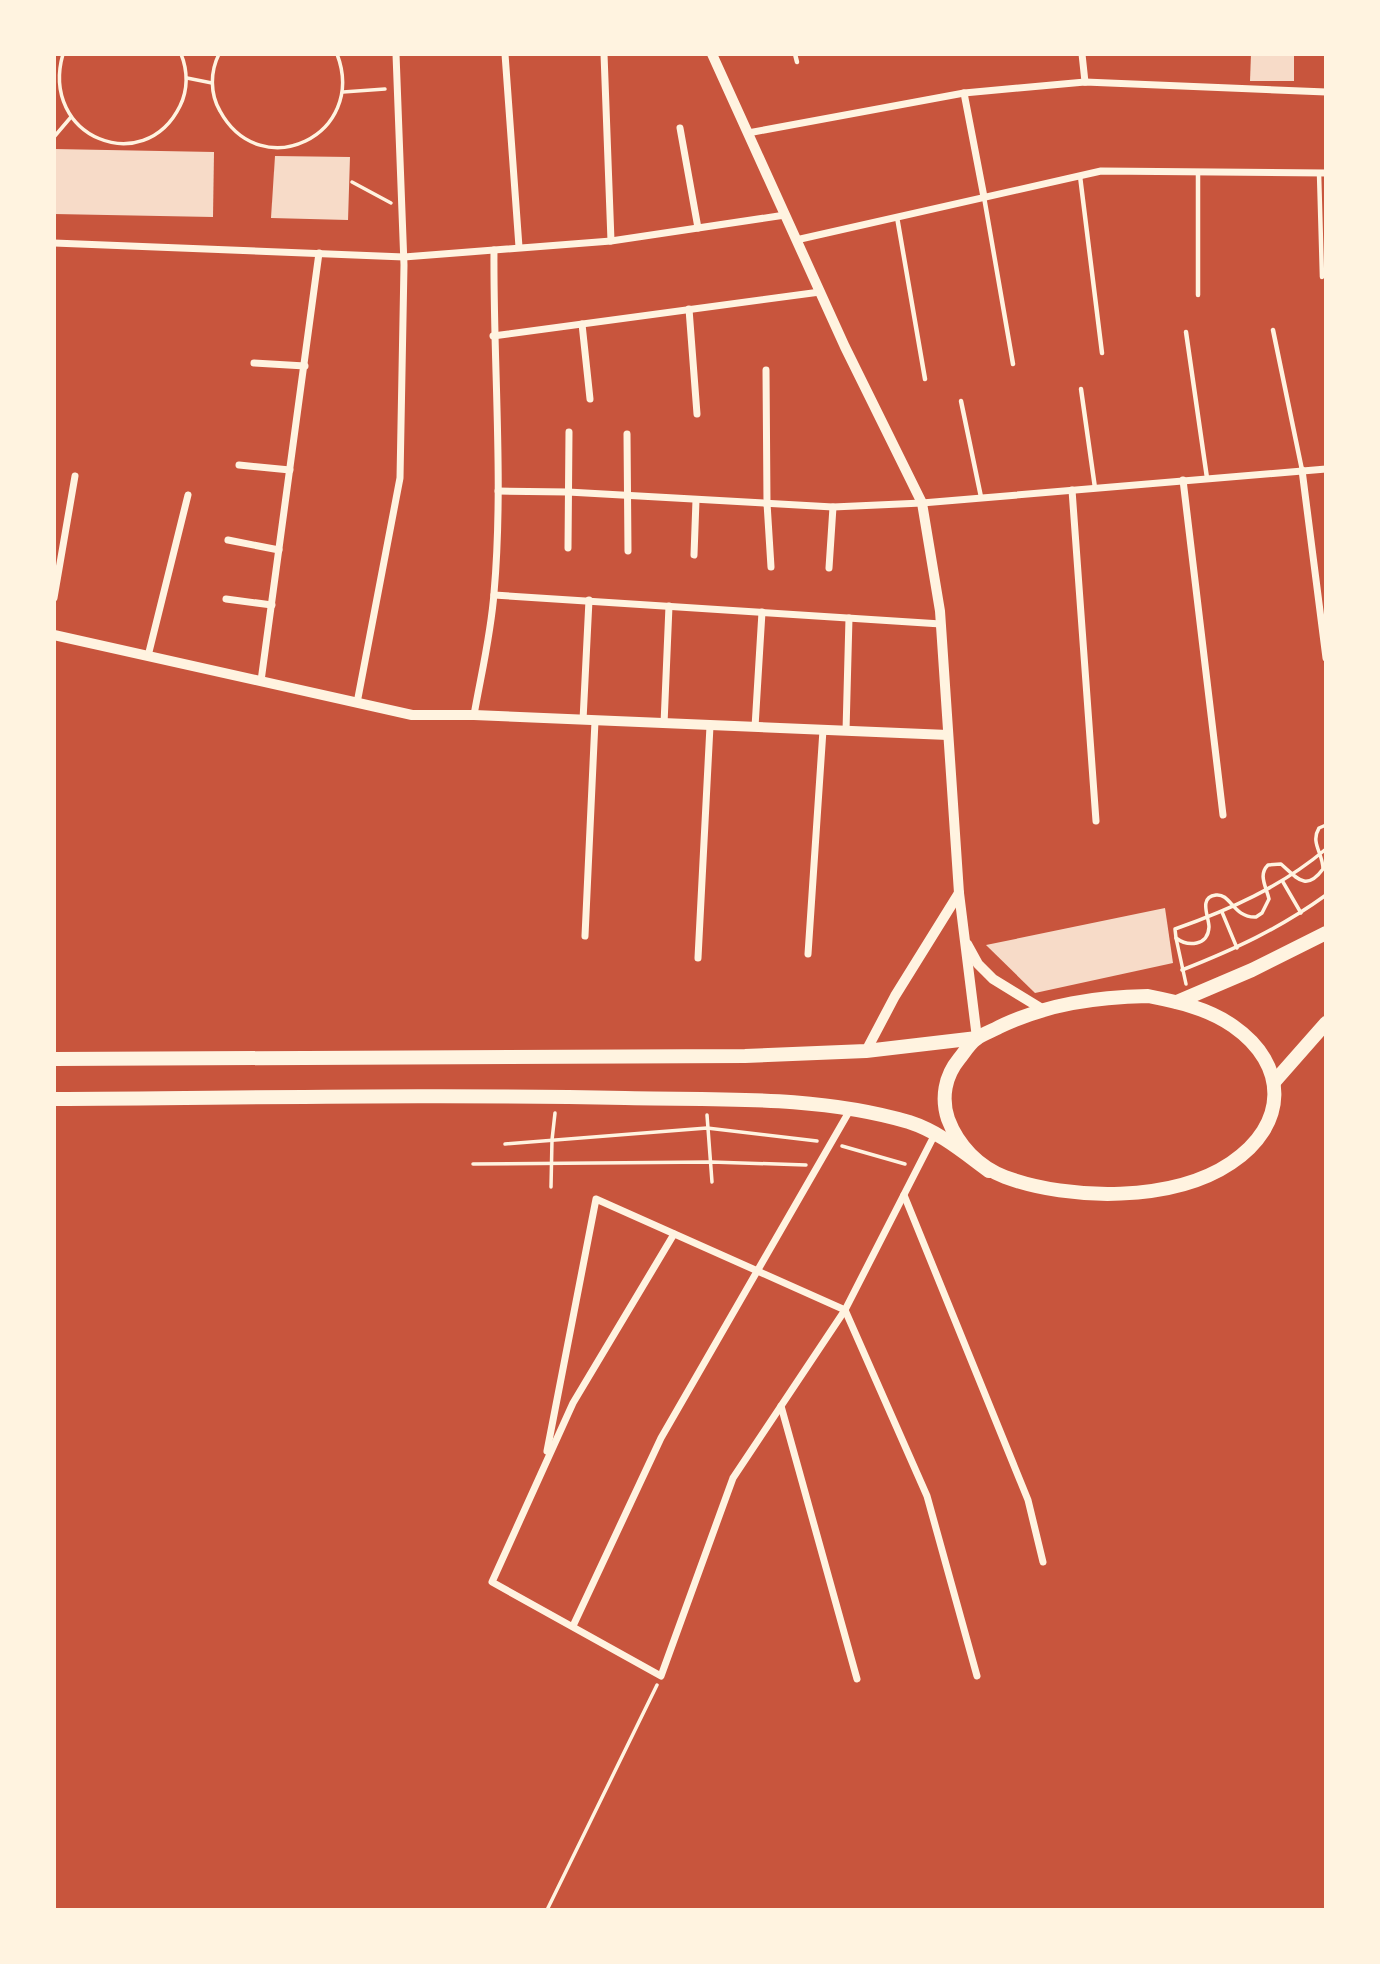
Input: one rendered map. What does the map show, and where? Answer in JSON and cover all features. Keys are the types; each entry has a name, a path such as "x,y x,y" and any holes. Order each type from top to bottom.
{"main road":[{"path":"1183,999 1252,970 1326,933"},
{"path":"54,1059 731,1056 866,1051 977,1038 1042,1009 1075,1002 1148,996 1183,999 1232,1025 1263,1055 1275,1080 1275,1107 1266,1129 1231,1163 1206,1177 1185,1184 1141,1192 1045,1188 989,1171 936,1132 907,1122 818,1103 556,1097 54,1099"},
{"path":"1275,1080 1326,1023"},
{"path":"977,1038 952,1068 944,1097 953,1130 966,1151 989,1171"}],"street":[{"path":"357,703 400,478 404,257 396,54"},
{"path":"505,54 519,247"},
{"path":"604,54 611,241"},
{"path":"712,54 820,292 922,503 941,624 959,894 977,1038"},
{"path":"1082,54 1085,82"},
{"path":"748,133 964,93 1085,82 1326,92"},
{"path":"964,93 984,197"},
{"path":"680,128 698,228"},
{"path":"796,240 1101,171 1322,172"},
{"path":"54,243 404,257 611,241 785,215"},
{"path":"474,715 494,595 498,491 493,335 494,250"},
{"path":"261,681 319,253"},
{"path":"493,335 820,292"},
{"path":"689,309 697,414"},
{"path":"582,324 590,399"},
{"path":"254,363 305,366"},
{"path":"766,370 767,503 771,567"},
{"path":"568,548 569,432"},
{"path":"627,433 628,551"},
{"path":"239,465 290,470"},
{"path":"498,491 568,492 833,507 922,503 1326,469"},
{"path":"1302,470 1326,658"},
{"path":"54,598 75,476"},
{"path":"1183,480 1223,815"},
{"path":"1072,490 1096,821"},
{"path":"149,656 188,495"},
{"path":"694,555 696,499"},
{"path":"829,568 833,507"},
{"path":"228,540 279,550"},
{"path":"494,595 941,624"},
{"path":"226,599 272,606"},
{"path":"583,720 589,600"},
{"path":"664,724 669,606"},
{"path":"755,727 762,612"},
{"path":"846,731 849,618"},
{"path":"54,635 412,715 474,715 948,735"},
{"path":"585,936 595,722"},
{"path":"698,958 710,726"},
{"path":"808,954 823,730"},
{"path":"866,1051 895,996 959,894"},
{"path":"963,936 978,964 993,979 1042,1009"},
{"path":"573,1626 660,1438 850,1109"},
{"path":"674,1234 573,1402 492,1582 662,1676 733,1478 845,1310 936,1132"},
{"path":"904,1195 1028,1500 1044,1562"},
{"path":"545,1465 596,1199 845,1310 927,1496 977,1676"},
{"path":"781,1406 858,1679"}],"lane":[{"path":"795,54 797,62"},
{"path":"1198,172 1198,295"},
{"path":"1322,172 1322,276"},
{"path":"1080,176 1102,353"},
{"path":"984,197 1013,364"},
{"path":"897,217 925,379"},
{"path":"1273,330 1302,470"},
{"path":"1186,332 1207,478"},
{"path":"1081,389 1095,488"},
{"path":"961,401 981,498"}],"path":[{"path":"63,54 56,77 61,97 71,117 84,131 102,140 122,144 142,141 161,131 175,117 184,99 187,78 181,54"},
{"path":"219,54 212,83 216,104 226,122 241,136 259,145 280,148 302,144 321,132 336,114 343,92 343,70 337,54"},
{"path":"187,78 212,83"},
{"path":"343,92 397,88"},
{"path":"54,137 71,117"},
{"path":"352,181 402,209"},
{"path":"1176,938 1184,944 1199,943 1209,928 1205,903 1215,894 1222,895 1241,915 1256,917 1269,899 1262,877 1263,870 1268,865 1281,864 1291,875 1303,881 1314,879 1323,869 1315,834 1319,828 1326,825"},
{"path":"1183,999 1182,970 1175,929 1222,912 1283,882 1326,849"},
{"path":"1283,882 1301,913"},
{"path":"1182,970 1237,948 1301,913 1326,895"},
{"path":"1222,912 1237,948"},
{"path":"551,1187 556,1097"},
{"path":"707,1100 712,1182"},
{"path":"505,1144 707,1128 829,1143 918,1167"},
{"path":"472,1164 711,1162 817,1165"},
{"path":"547,1910 662,1676"}],"building":[{"path":"1251,54 1294,54 1294,81 1250,81"},
{"path":"54,149 214,152 213,217 54,214"},
{"path":"275,156 350,157 348,220 271,218"},
{"path":"1165,908 1173,963 1035,993 986,945"}]}
